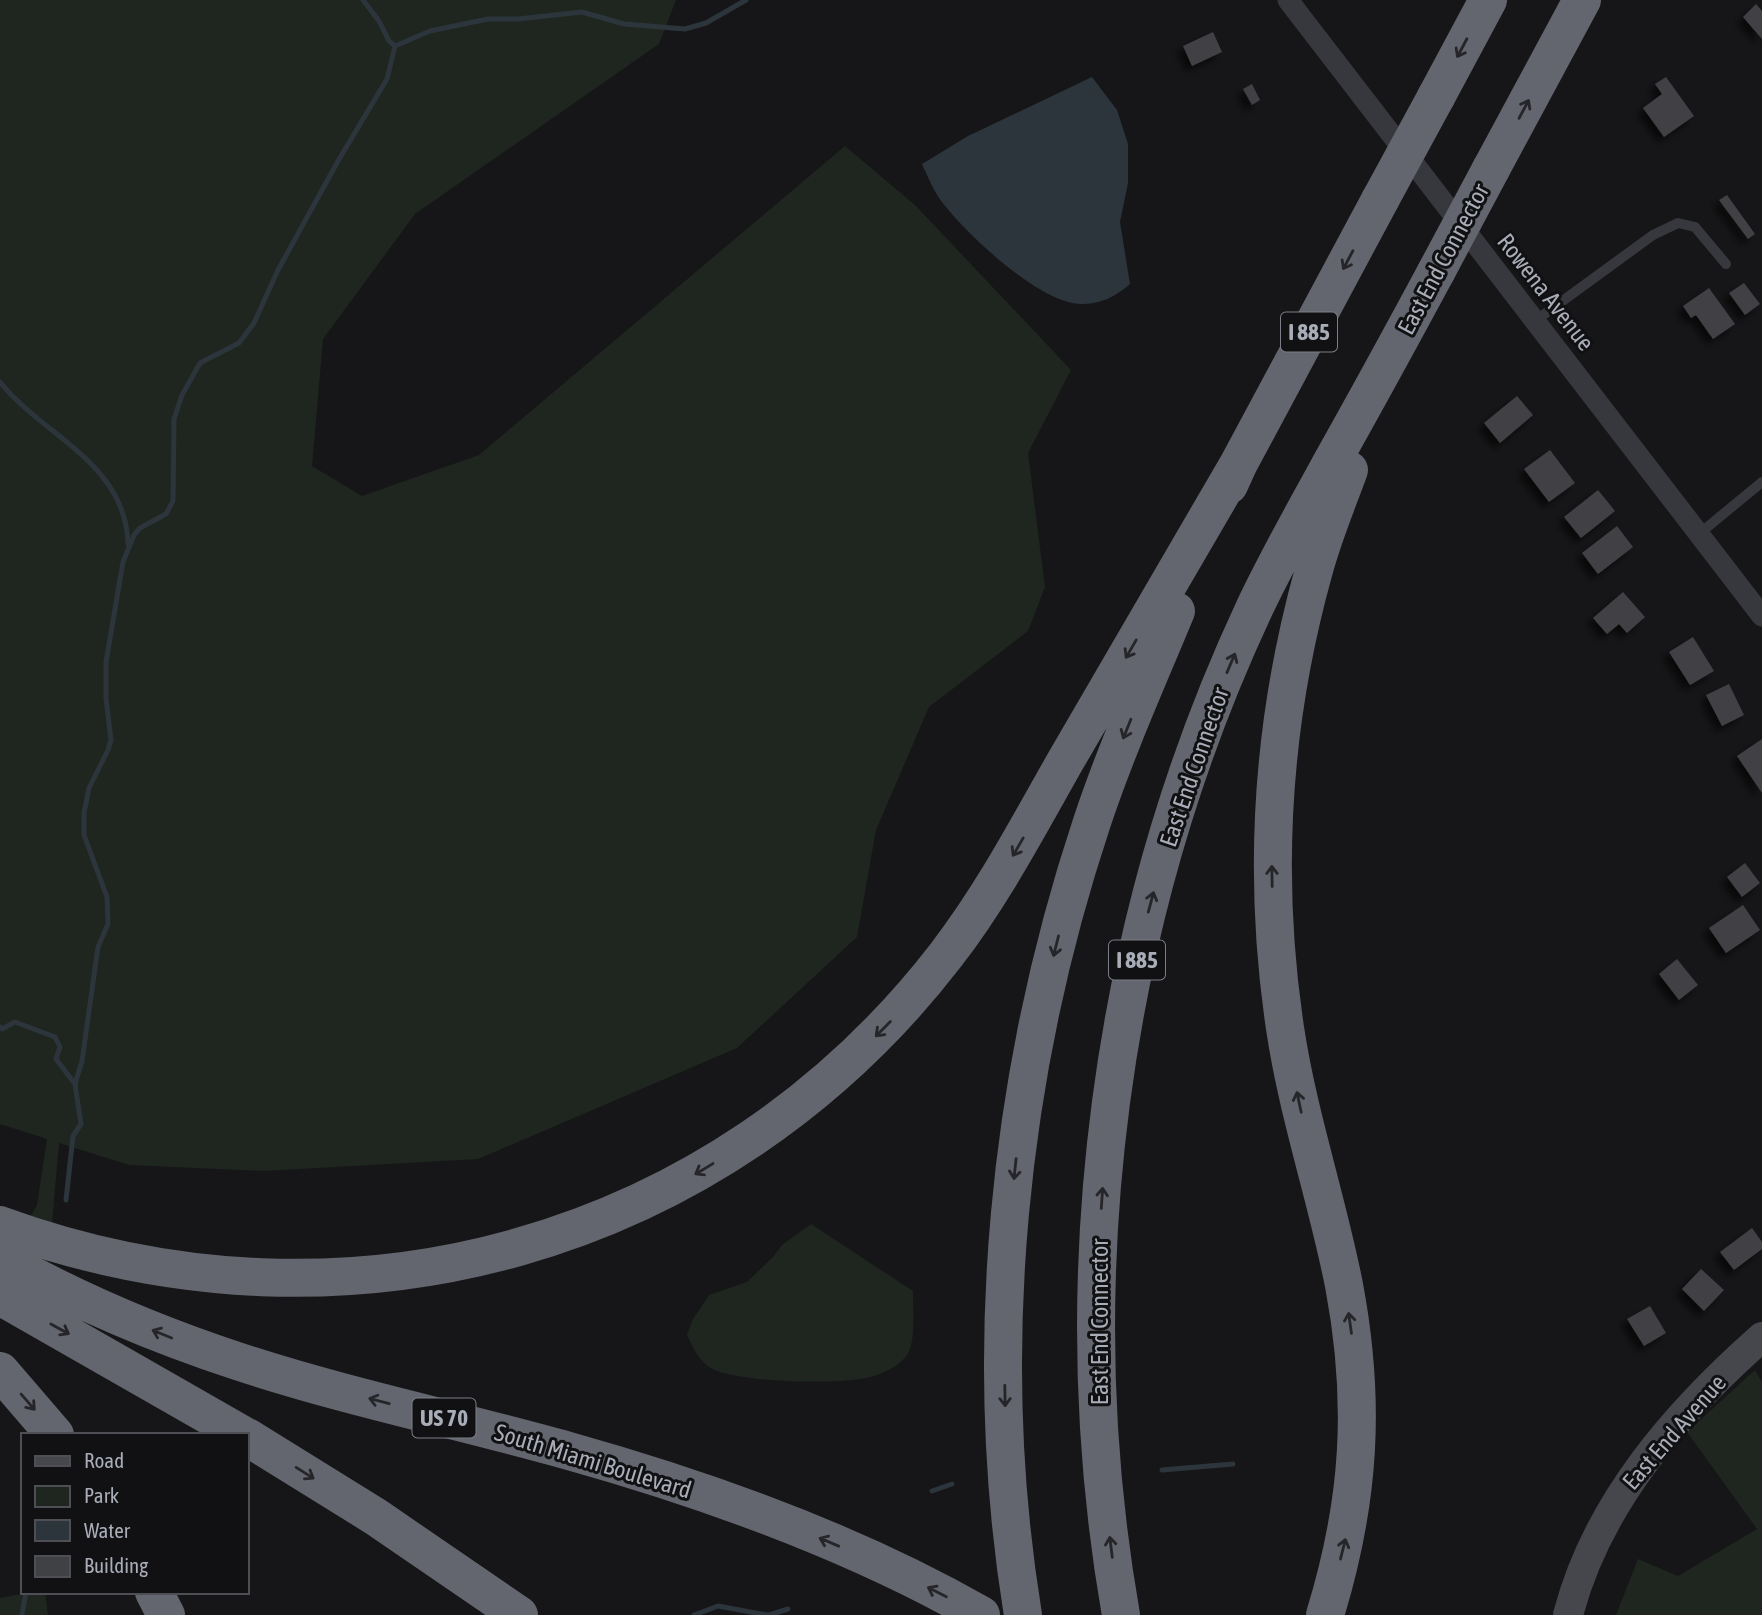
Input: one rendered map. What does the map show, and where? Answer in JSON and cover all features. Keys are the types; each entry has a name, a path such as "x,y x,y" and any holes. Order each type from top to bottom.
{"highway":[{"name":"I 885","path":"1023,1615 1010,1510 1005,1424 1007,1248 1028,1076 1066,905 1092,821 1123,739 1238,463 1488,0"},
{"name":"East End Connector","path":"1121,1615 1105,1502 1098,1420 1096,1337 1104,1172 1127,1008 1144,926 1166,846 1220,687 1253,610 1582,0"},
{"path":"1325,1615 1346,1538 1353,1496 1357,1453 1355,1367 1343,1282 1302,1116 1285,1032 1273,915 1273,819 1285,701 1304,607 1329,525 1391,356"},
{"path":"0,1225 96,1255 170,1269 275,1278 362,1275 446,1264 571,1230 651,1198 726,1156 796,1107 861,1051 891,1021 946,955 1018,848 1052,784 1238,463"},
{"name":"South Miami Boulevard","path":"0,1258 79,1299 237,1362 569,1451 731,1504 892,1569 981,1615"},
{"path":"0,1296 240,1433"},
{"path":"0,1371 53,1433"},
{"path":"248,1438 386,1524 519,1615"},
{"path":"155,1594 166,1615"}],"street":[{"name":"Rowena Avenue","path":"1288,0 1762,616"},
{"name":"East End Avenue","path":"1568,1615 1599,1532 1633,1476 1706,1391 1762,1338"}],"lane":[{"path":"1535,321 1653,235 1678,223 1695,227 1726,264"},
{"path":"1699,534 1762,482"}],"green space":[{"path":"0,0 676,0 659,44 415,214 323,339 312,466 362,496 479,455 845,146 916,206 1071,370 1028,453 1045,587 1028,631 929,707 876,830 857,937 737,1048 478,1159 264,1171 129,1165 59,1143 48,1269 11,1250 37,1205 47,1139 0,1124"},
{"path":"811,1224 913,1291 913,1333 907,1355 898,1364 880,1374 846,1381 808,1382 748,1378 717,1371 707,1365 695,1351 687,1335 693,1319 709,1295 747,1282 782,1245"},
{"path":"1755,1370 1762,1382 1762,1615 1616,1615 1638,1559 1678,1576 1757,1529 1687,1432"},
{"path":"21,1594 45,1594 48,1615 0,1615 0,1598"}],"water":[{"path":"1092,77 1117,110 1128,144 1128,183 1120,222 1130,284 1107,299 1081,304 1046,293 989,251 942,202 922,164 968,136"}],"building":[{"path":"1756,4 1762,11 1762,39 1743,17"},
{"path":"1213,32 1222,52 1192,66 1183,46"},
{"path":"1666,77 1694,116 1664,137 1643,108 1662,94 1655,84"},
{"path":"1252,84 1260,100 1252,105 1243,89"},
{"path":"1727,195 1755,234 1748,239 1719,200"},
{"path":"1744,283 1760,304 1745,315 1729,293"},
{"path":"1709,288 1735,324 1713,339 1696,315 1691,318 1683,306"},
{"path":"1517,396 1533,415 1500,443 1484,423"},
{"path":"1550,450 1575,483 1549,502 1524,469"},
{"path":"1598,490 1615,511 1581,538 1564,517"},
{"path":"1617,526 1633,547 1598,574 1582,553"},
{"path":"1623,592 1645,617 1627,633 1619,624 1607,634 1593,618"},
{"path":"1693,637 1714,671 1690,685 1669,652"},
{"path":"1729,684 1744,715 1722,726 1706,695"},
{"path":"1762,739 1762,793 1737,756"},
{"path":"1745,863 1760,883 1742,897 1727,877"},
{"path":"1743,905 1760,930 1726,953 1709,928"},
{"path":"1677,959 1698,985 1679,1000 1659,974"},
{"path":"1752,1228 1762,1242 1762,1249 1734,1270 1720,1252"},
{"path":"1701,1269 1724,1290 1704,1311 1682,1289"},
{"path":"1650,1306 1666,1333 1644,1346 1627,1319"}],"waterway":[{"path":"363,0 395,46"},
{"path":"395,46 430,31 488,19 518,19 582,12 624,24 685,29 706,23 746,0"},
{"path":"66,1200 73,1136 81,1124 75,1084 82,1061 98,947 108,924 107,897 84,835 84,813 89,788 111,740 106,699 106,662 123,562 134,535 140,528 166,514 173,501 174,419 182,395 200,363 239,343 254,323 278,270 387,79 395,46"},
{"path":"0,382 98,471 113,492 124,516 128,544"},
{"path":"0,1027 2,1029 15,1022 55,1037 60,1047 56,1059 75,1084"},
{"path":"1162,1470 1233,1464"},
{"path":"932,1491 952,1484"},
{"path":"22,1615 26,1594"},
{"path":"694,1615 718,1606 767,1615"},
{"path":"769,1615 788,1609"}]}
